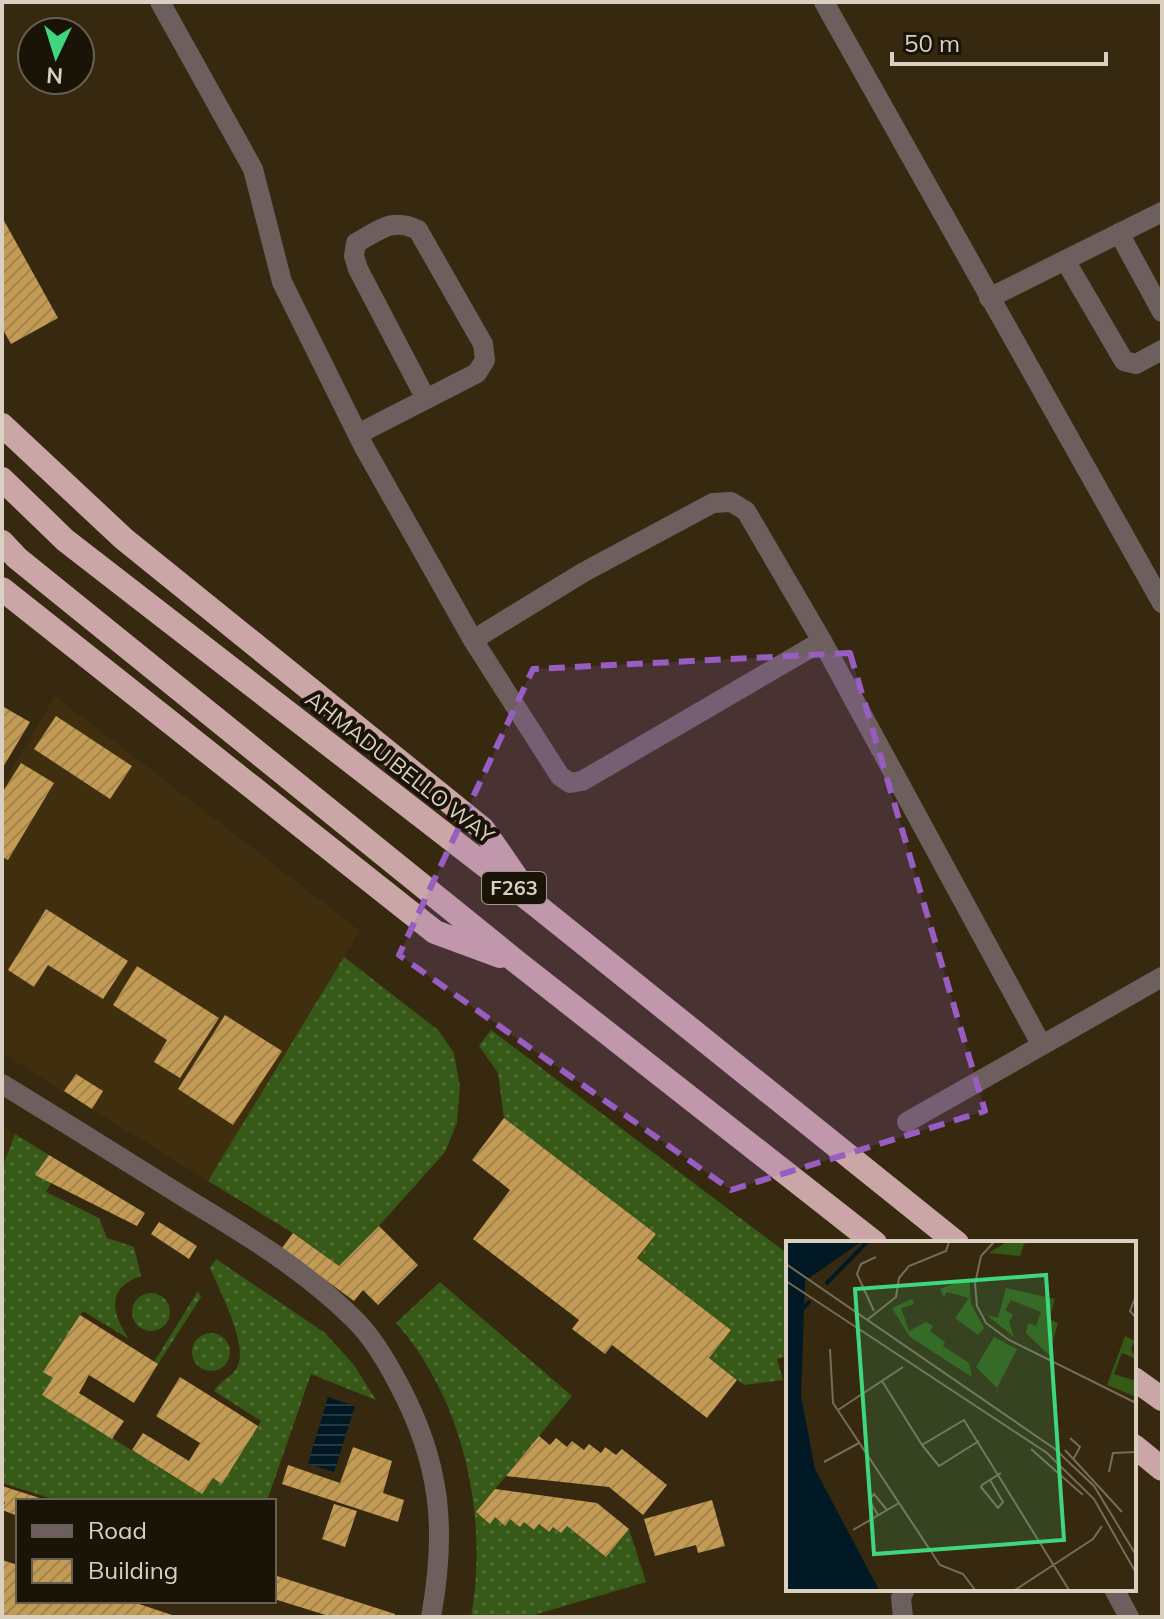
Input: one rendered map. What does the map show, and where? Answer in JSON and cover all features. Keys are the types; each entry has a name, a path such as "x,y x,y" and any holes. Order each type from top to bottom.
{"highway":[{"path":"2,425 124,539 483,829 536,905"},
{"name":"AHMADU BELLO WAY","path":"2,479 65,540 536,905 955,1241"},
{"name":"F263","path":"10,550 518,963 872,1241"},
{"path":"2,589 435,932 518,963"},
{"path":"1136,1380 1162,1399"},
{"path":"1136,1448 1162,1469"}],"street":[{"path":"160,2 253,169 282,282 358,434 473,640 560,776 570,783 582,781 822,641"},
{"path":"824,2 1162,603"},
{"path":"989,298 1162,212"},
{"path":"358,434 477,373 485,360 483,344 418,230 404,223 389,225 356,243 354,256 426,399"},
{"path":"1119,233 1162,312"},
{"path":"1065,260 1124,361 1136,364 1162,350"},
{"path":"473,640 597,565 713,503 731,502 746,511 822,641 1041,1044"},
{"path":"907,1122 1162,977"},
{"path":"2,1084 252,1239 304,1276 358,1323 382,1354 398,1382 416,1416 431,1460 438,1506 440,1551 431,1617"},
{"path":"903,1617 901,1598 904,1591"},
{"path":"1115,1591 1129,1617"}],"highlighted area":[{"path":"850,653 985,1111 731,1190 399,955 533,669"}],"shaded area":[{"path":"55,696 360,931 208,1181 2,1053 2,786"},
{"path":"2,1126 15,1134 2,1168"}],"green space":[{"path":"344,957 438,1030 454,1053 460,1087 457,1123 445,1152 339,1266 293,1233 208,1181"},
{"path":"491,1030 786,1252 786,1357 777,1359 783,1380 744,1385 709,1358 731,1330 638,1258 656,1234 504,1118 498,1073 479,1046"},
{"path":"15,1134 49,1155 36,1175 51,1183 46,1192 99,1218 107,1238 134,1247 141,1276 122,1287 115,1302 118,1320 129,1339 83,1311 44,1372 53,1378 43,1395 202,1494 213,1478 222,1483 261,1421 214,1391 236,1369 240,1360 237,1334 210,1268 216,1259 325,1333 354,1365 376,1400 311,1374 268,1499 53,1499 2,1483 2,1168"},
{"path":"440,1282 572,1396 476,1512 490,1523 495,1517 505,1525 510,1519 520,1527 524,1522 539,1524 548,1532 553,1527 567,1526 606,1557 629,1529 646,1582 527,1617 471,1617 476,1579 476,1540 466,1461 439,1387 396,1323"},
{"path":"198,1291 201,1297 158,1364 154,1362"},
{"path":"151,1293 165,1298 170,1312 165,1326 151,1331 137,1326 132,1312 137,1298"},
{"path":"211,1333 225,1338 230,1352 225,1366 211,1371 197,1366 192,1352 197,1338"}],"water":[{"path":"328,1397 355,1406 334,1472 308,1464"}],"building":[{"path":"2,217 58,318 11,344 2,328"},
{"path":"2,706 30,722 2,769"},
{"path":"56,716 132,766 110,799 34,749"},
{"path":"21,763 54,783 8,860 2,857 2,793"},
{"path":"46,909 128,961 103,999 48,965 34,987 8,970"},
{"path":"137,966 219,1018 180,1078 154,1062 167,1040 113,1005"},
{"path":"225,1015 282,1051 233,1125 178,1089"},
{"path":"76,1074 103,1091 92,1109 64,1091"},
{"path":"504,1118 656,1234 637,1258 731,1330 709,1358 737,1380 707,1418 612,1345 605,1354 572,1329 579,1320 473,1239 510,1190 472,1160"},
{"path":"49,1155 145,1213 137,1226 35,1175"},
{"path":"159,1222 197,1246 189,1259 151,1234"},
{"path":"379,1226 418,1265 378,1305 363,1290 354,1301 282,1248 293,1233 339,1266"},
{"path":"80,1315 158,1364 134,1403 89,1375 79,1393 124,1421 112,1439 42,1395 53,1378 43,1372"},
{"path":"180,1377 258,1426 222,1484 213,1478 202,1494 132,1450 143,1433 189,1461 200,1443 156,1416"},
{"path":"539,1436 550,1445 556,1438 567,1447 572,1441 584,1450 589,1444 601,1453 605,1447 616,1455 622,1449 667,1485 643,1515 609,1487 506,1476"},
{"path":"353,1447 392,1461 383,1493 404,1500 398,1522 282,1484 288,1465 340,1483"},
{"path":"2,1486 43,1499 16,1499 16,1515 2,1510 5,1502 2,1501"},
{"path":"495,1489 597,1503 629,1529 606,1557 567,1526 561,1533 553,1527 549,1532 539,1524 534,1530 524,1522 520,1527 510,1519 505,1526 495,1517 490,1524 476,1512"},
{"path":"712,1500 725,1546 698,1553 696,1545 655,1556 644,1519"},
{"path":"334,1504 357,1511 345,1547 322,1539"},
{"path":"2,1560 16,1564 16,1603 136,1603 178,1617 2,1617"},
{"path":"276,1576 395,1614 394,1617 332,1617 276,1600"}]}
